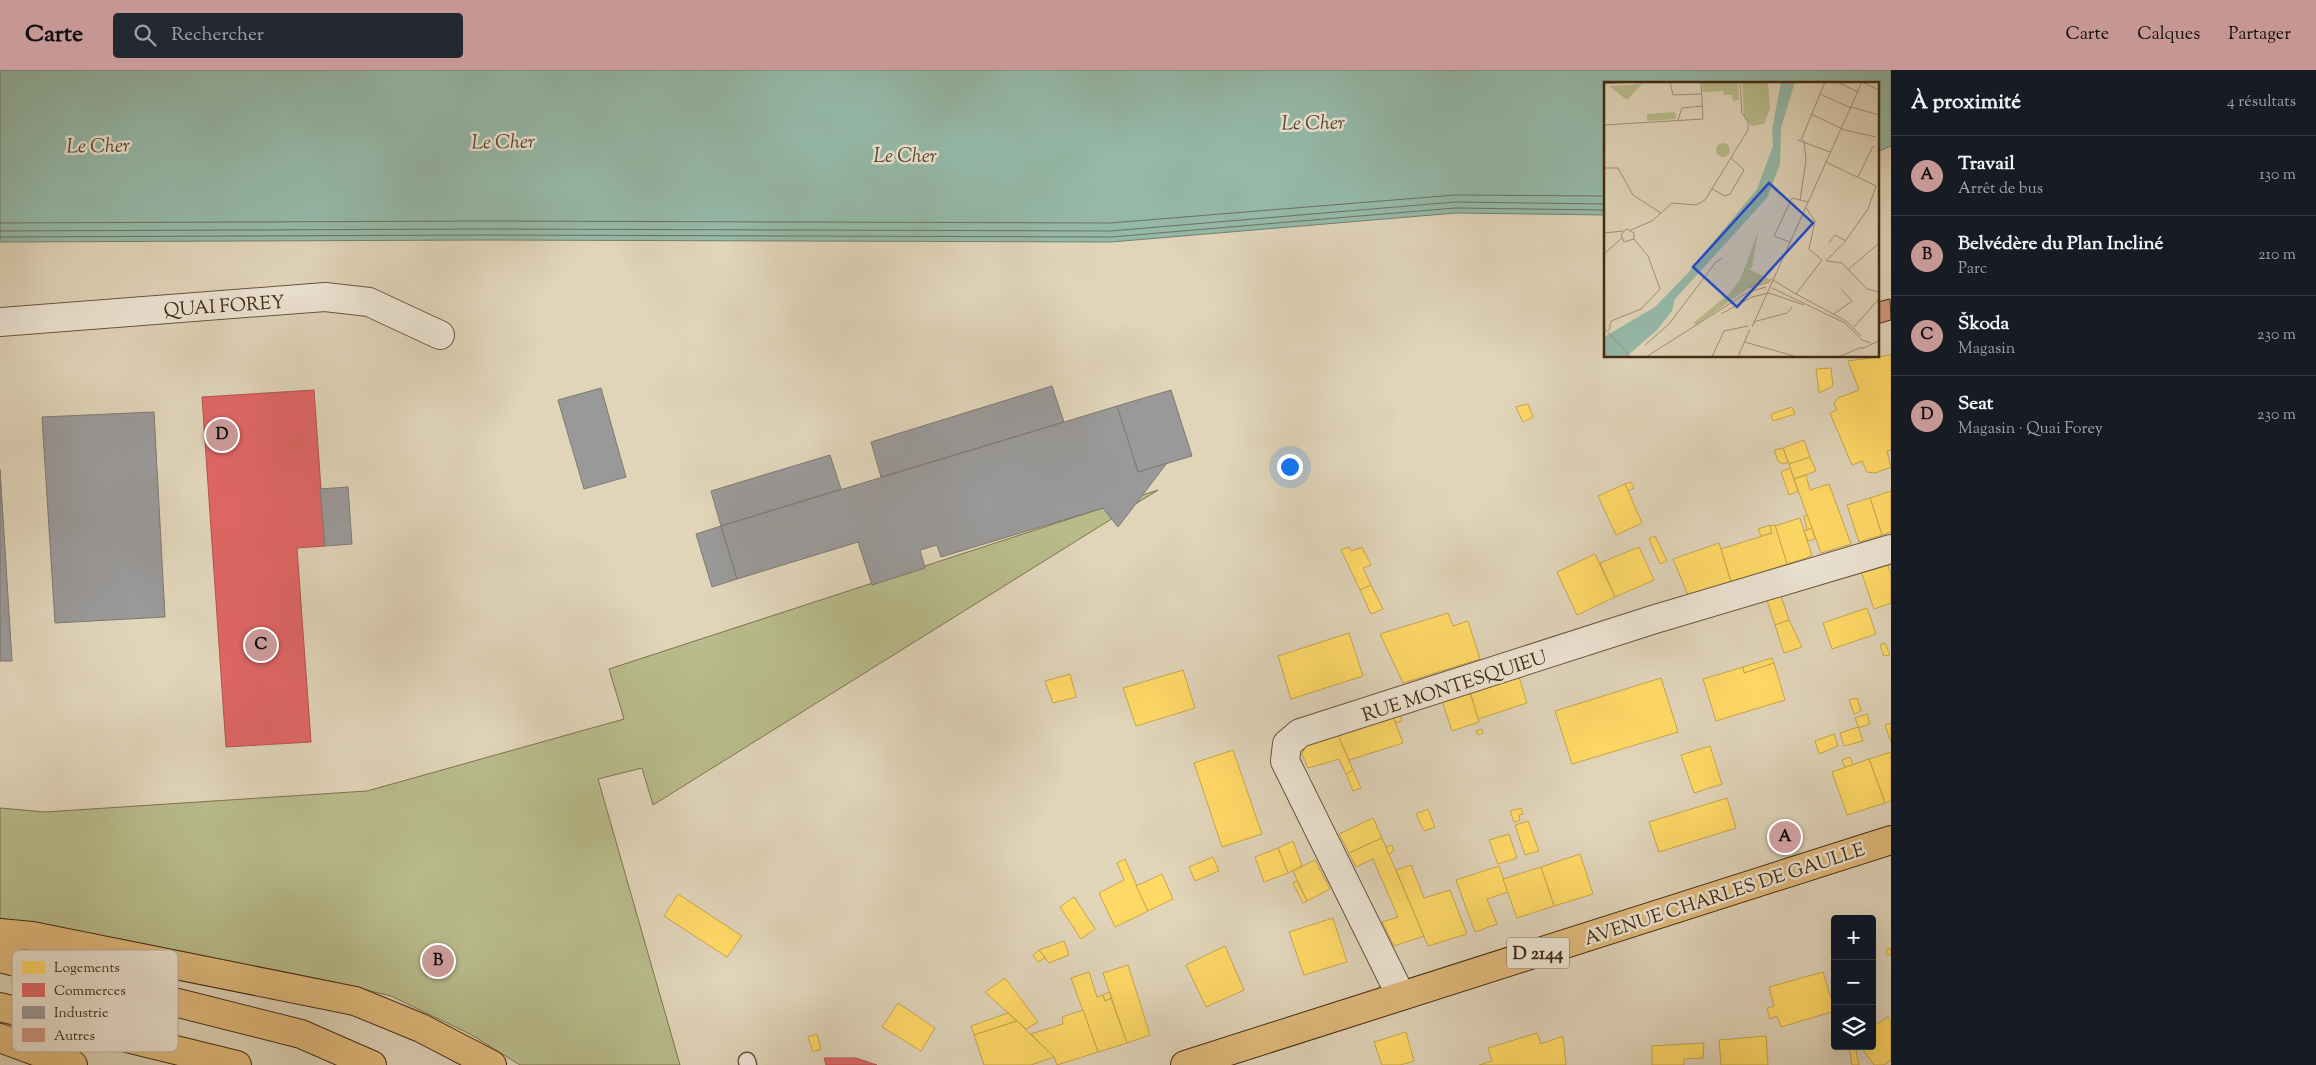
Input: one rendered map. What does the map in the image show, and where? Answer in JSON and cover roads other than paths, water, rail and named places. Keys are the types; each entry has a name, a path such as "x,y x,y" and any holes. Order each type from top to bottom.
{"main road":[{"name":"AVENUE CHARLES DE GAULLE","path":"1185,1065 1891,840"},
{"path":"0,933 100,950"},
{"path":"178,966 355,1001 421,1028 492,1065"},
{"path":"178,1003 301,1034 372,1065"},
{"path":"0,1038 12,1042"},
{"path":"178,1051 236,1065"},
{"path":"38,1052 74,1065"}],"street":[{"name":"QUAI FOREY","path":"0,322 325,297 369,302 440,335"},
{"name":"RUE MONTESQUIEU","path":"1401,996 1285,761 1287,744 1300,733 1652,620 1891,549"}],"water":[{"name":"Le Cher","path":"0,70 1891,70 1891,146 1878,152 1878,82 1604,82 1604,215 1456,213 1111,242 484,240 0,242"}],"place":[{"name":"Seat","path":"222,435"},
{"name":"Škoda","path":"261,645"},
{"name":"Travail","path":"1785,837"},
{"name":"Belvédère du Plan Incliné","path":"438,961"}]}
